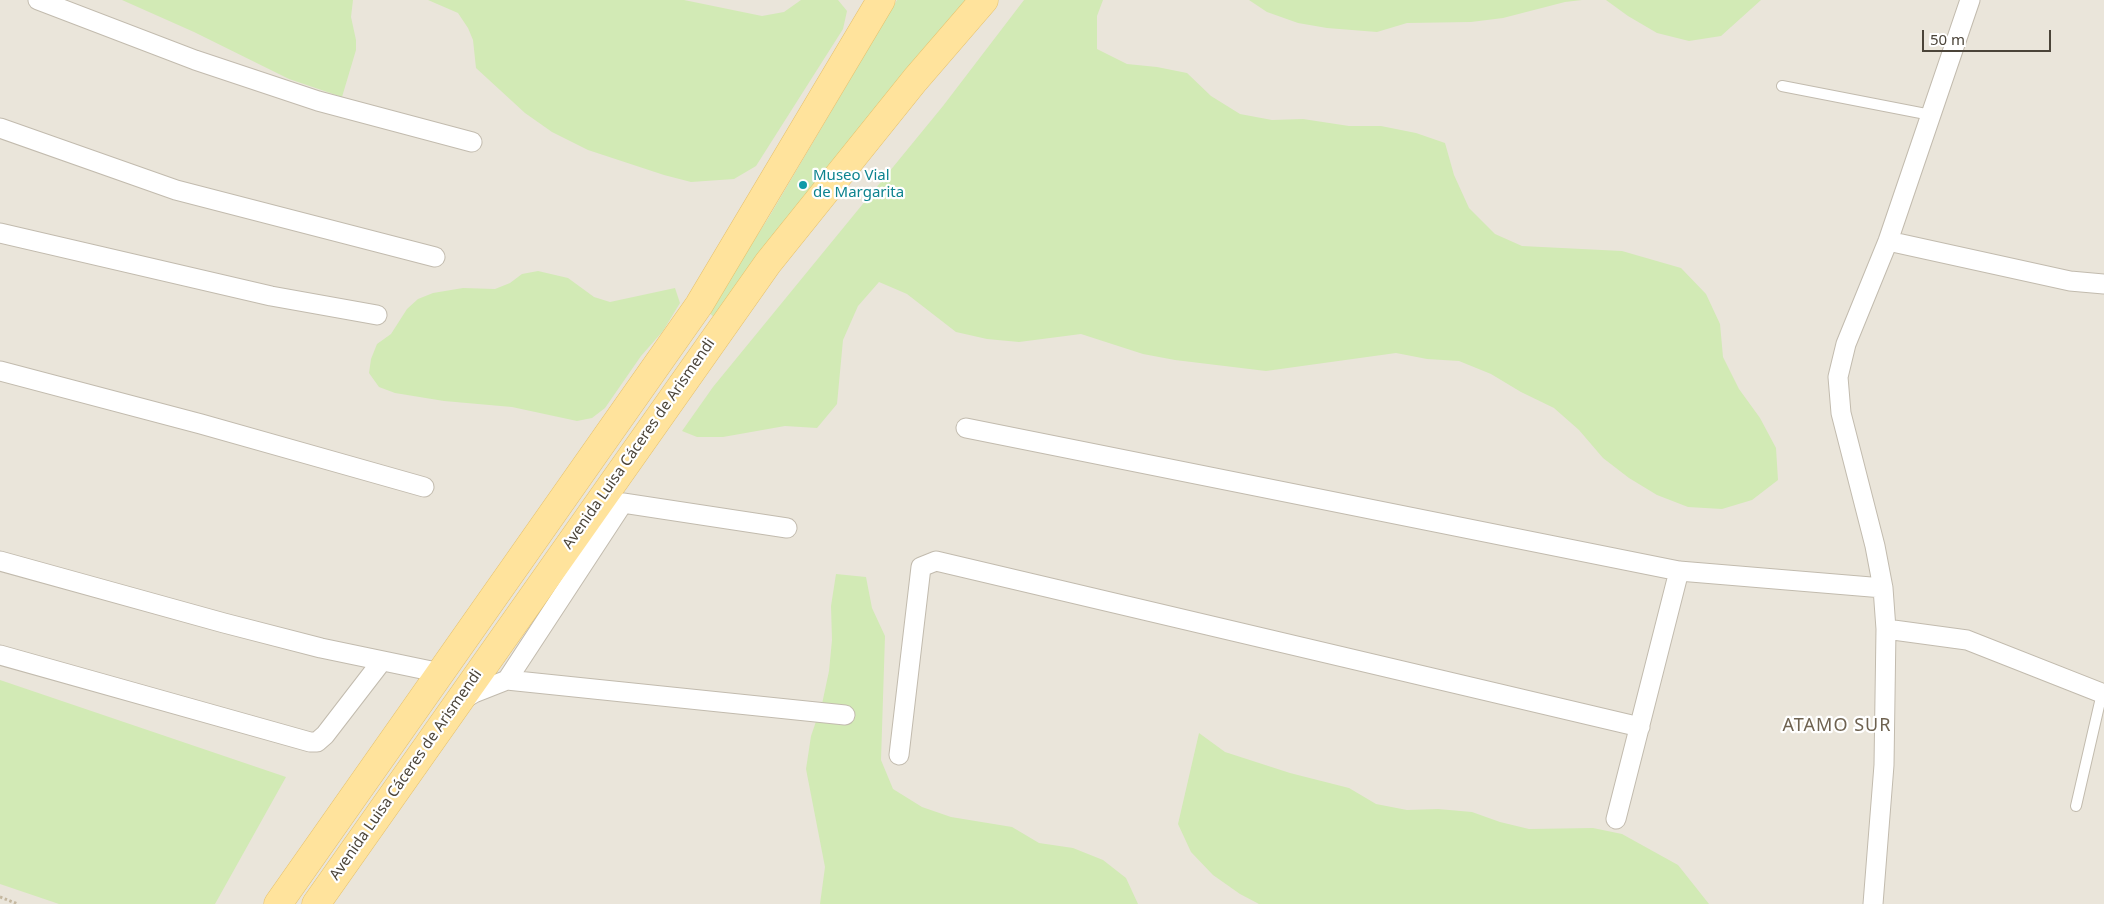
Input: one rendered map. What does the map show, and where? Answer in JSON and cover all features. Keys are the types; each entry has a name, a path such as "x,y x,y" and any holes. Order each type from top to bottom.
{"main road":[{"name":"Avenida Luisa Cáceres de Arismendi","path":"278,904 700,305 881,0"},
{"name":"Avenida Luisa Cáceres de Arismendi","path":"316,904 768,263 915,80 984,0"}],"street":[{"path":"38,0 196,60 318,101 472,142"},
{"path":"1873,904 1884,765 1886,629 1883,588 1875,546 1841,413 1838,377 1846,344 1888,241 1970,0"},
{"path":"0,128 176,190 435,257"},
{"path":"0,233 271,296 377,315"},
{"path":"1888,241 2070,280 2104,284"},
{"path":"0,371 201,424 424,487"},
{"path":"966,428 1679,571 1883,588"},
{"path":"507,680 623,503 787,528"},
{"path":"899,755 921,567 936,560 1640,727"},
{"path":"0,561 321,648 441,673"},
{"path":"1616,819 1679,571"},
{"path":"1886,629 1967,640 2103,693"},
{"path":"0,656 310,742 317,742 326,735 382,661"},
{"path":"456,704 474,692 507,680 845,715"}],"lane":[{"path":"1782,86 1931,115"},
{"path":"2076,806 2103,693"}],"path":[{"path":"0,897 18,904"}],"shaded area":[{"path":"0,0 2104,0 2104,904 0,904"}],"green space":[{"path":"122,0 353,0 351,17 356,50 342,97 289,79 194,32"},
{"path":"428,0 684,0 762,16 784,12 801,0 838,0 847,11 843,29 756,166 734,179 691,182 588,150 552,132 525,113 476,68 473,40 458,13"},
{"name":"Museo Vial de Margarita","path":"897,0 966,0 714,317 708,312 769,217"},
{"path":"1024,0 1103,0 1097,16 1097,49 1127,64 1187,73 1211,96 1240,114 1272,120 1303,119 1349,126 1381,126 1416,133 1445,143 1454,175 1469,208 1495,234 1522,246 1622,251 1681,268 1706,294 1720,324 1723,357 1739,389 1760,418 1776,448 1778,480 1752,500 1722,509 1688,507 1657,495 1629,478 1603,458 1579,430 1554,408 1521,392 1491,374 1459,361 1427,359 1396,353 1266,371 1175,360 1143,354 1081,334 1019,342 987,339 956,332 907,294 879,282 858,306 843,340 837,404 817,428 785,426 723,437 697,437 682,431 713,387 943,106"},
{"path":"1249,0 1582,0 1565,2 1503,18 1471,22 1407,23 1377,32 1327,28 1298,23 1267,12"},
{"path":"1606,0 1761,0 1721,36 1689,41 1657,33"},
{"path":"538,271 568,278 594,297 610,302 675,288 680,303 663,331 641,356 605,408 592,418 577,421 512,407 444,401 395,393 379,387 369,373 371,359 377,344 391,334 407,309 418,299 433,293 463,288 495,289 510,283 522,274"},
{"path":"836,574 866,577 872,608 885,636 881,760 893,789 922,807 951,817 1012,827 1039,843 1073,848 1103,860 1126,878 1138,904 820,904 825,867 806,769 811,736 822,704 829,671 832,640 831,606"},
{"path":"0,680 286,777 215,904 59,904 0,884"},
{"path":"1199,733 1225,752 1290,773 1349,788 1376,804 1407,810 1438,809 1472,812 1500,822 1529,829 1593,828 1622,834 1678,865 1709,904 1259,904 1240,894 1213,875 1191,852 1178,824"}],"place":[{"name":"Museo Vial de Margarita","path":"803,185"}],"district":[{"name":"ATAMO SUR","path":"1837,726"}]}
